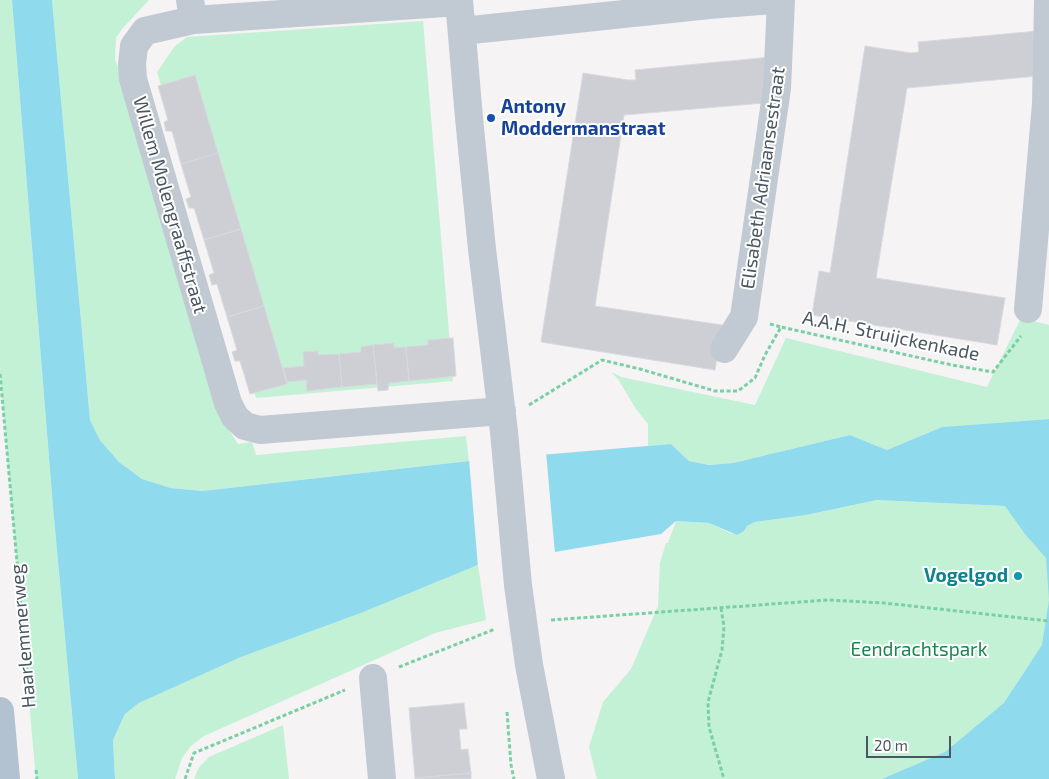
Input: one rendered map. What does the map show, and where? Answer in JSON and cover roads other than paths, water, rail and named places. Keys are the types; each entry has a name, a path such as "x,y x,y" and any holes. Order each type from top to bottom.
{"main road":[{"name":"Haarlemmerweg","path":"0,711 6,779"}],"street":[{"path":"462,31 708,2 773,0"},
{"name":"Elisabeth Adriaansestraat","path":"724,349 744,317 777,88 782,0"},
{"path":"1028,309 1046,104 1048,0"},
{"path":"191,10 459,1 481,240 510,417 518,585 529,665 551,779"},
{"name":"Willem Molengraaffstraat","path":"191,10 145,31 134,46 133,79 228,403 235,417 245,426 260,430 510,417"},
{"path":"373,678 382,779"}],"water":[{"path":"12,0 52,0 90,420 100,440 119,462 142,479 171,488 202,491 469,461 671,444 689,461 709,465 733,463 850,435 887,450 942,427 1049,419 1049,600 1046,558 1025,534 1005,506 877,500 806,515 755,522 737,535 709,523 676,521 661,534 478,565 361,613 241,657 139,703 125,714 113,740 115,779 78,779 53,507"},
{"path":"1049,600 1049,779 882,779 945,752 1004,703 1042,645"}],"place":[{"name":"Antony Moddermanstraat","path":"491,118"},
{"name":"Vogelgod","path":"1018,576"}],"park label":[{"name":"Eendrachtspark","path":"919,650"}]}
